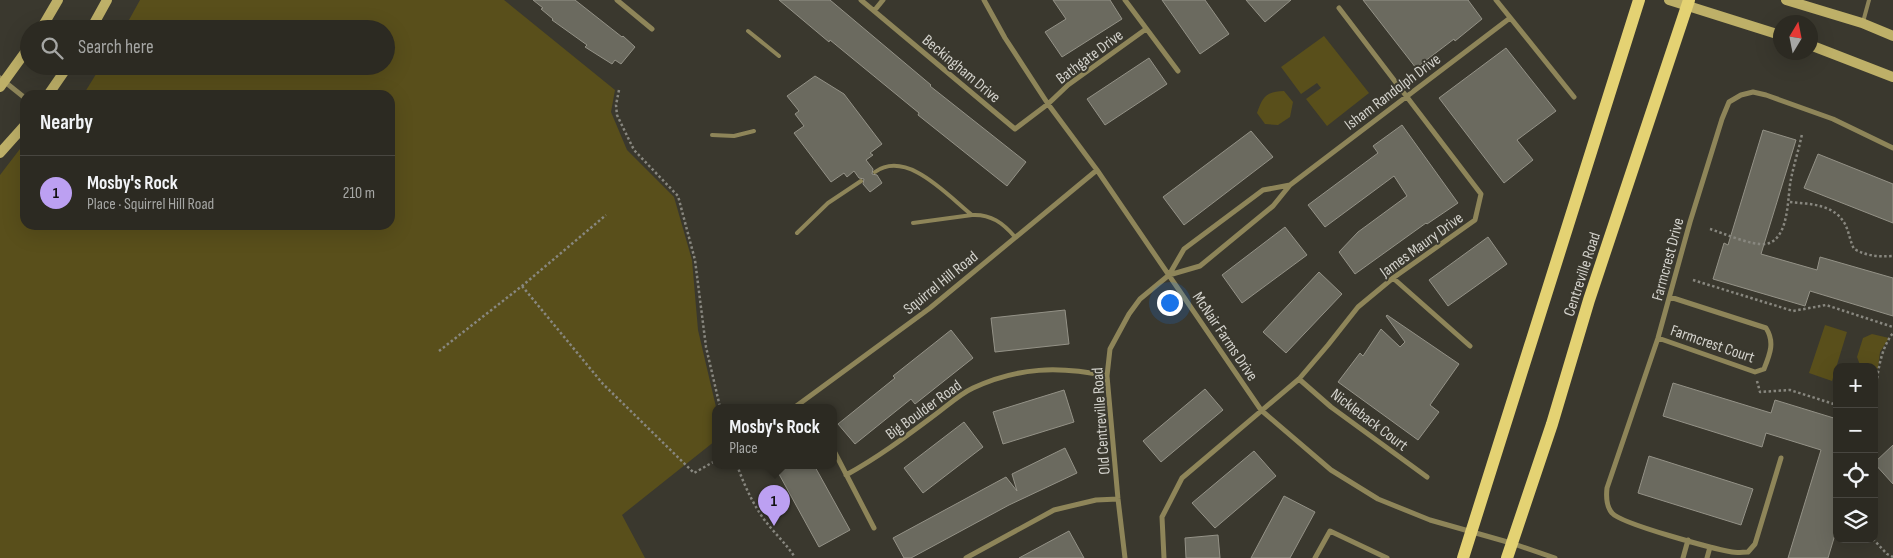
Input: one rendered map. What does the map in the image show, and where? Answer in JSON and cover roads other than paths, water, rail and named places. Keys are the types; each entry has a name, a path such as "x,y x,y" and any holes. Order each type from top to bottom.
{"main road":[{"name":"Centreville Road","path":"1463,558 1639,0"},
{"name":"Centreville Road","path":"1506,558 1552,424 1589,300 1688,3"}],"street":[{"path":"46,20 58,0"},
{"path":"96,20 107,0"},
{"path":"617,0 652,29"},
{"name":"Beckingham Drive","path":"861,0 1015,129 1048,104"},
{"path":"874,11 883,0"},
{"name":"McNair Farms Drive","path":"984,0 1005,38 1048,104 1097,170 1261,410 1331,470 1378,499 1430,520 1511,543 1555,558"},
{"path":"1125,0 1178,71"},
{"path":"1496,0 1574,98"},
{"path":"1670,0 1688,3 1773,33"},
{"path":"1786,0 1862,23 1893,36"},
{"name":"James Maury Drive","path":"1164,558 1162,517 1182,478 1299,378 1358,307 1393,278 1475,220 1481,194 1339,8"},
{"name":"Isham Randolph Drive","path":"1169,275 1200,266 1273,206 1290,185 1510,18"},
{"name":"Bathgate Drive","path":"1048,104 1068,85 1146,30"},
{"path":"1818,48 1893,77"},
{"path":"20,58 1,82 20,95"},
{"path":"51,90 62,75"},
{"name":"Farmcrest Drive","path":"1781,458 1755,544 1748,552 1735,552 1710,547 1632,523 1612,514 1606,502 1607,488 1658,338 1690,222 1729,102 1741,95 1753,92 1766,95 1833,119 1893,148"},
{"path":"0,153 20,131"},
{"name":"Squirrel Hill Road","path":"799,404 930,308 1097,170"},
{"name":"Isham Randolph Drive","path":"1169,275 1184,249 1263,190 1290,185"},
{"name":"Old Centreville Road","path":"1125,558 1107,376 1110,349 1129,314 1140,299 1169,275"},
{"path":"1393,278 1470,346"},
{"name":"Farmcrest Court","path":"1658,338 1755,372 1764,369 1770,354 1772,338 1766,328 1670,297"},
{"name":"Big Boulder Road","path":"846,475 878,456 972,389 1010,374 1051,368 1107,376"},
{"name":"Nickleback Court","path":"1299,378 1331,407 1427,478"},
{"path":"837,457 874,528"},
{"path":"966,558 1054,510 1096,500 1118,499"},
{"path":"1315,558 1330,531 1387,558"},
{"path":"1683,558 1688,540"},
{"path":"1707,558 1710,547"}],"lane":[{"path":"1862,23 1869,0"},
{"path":"748,31 779,56"},
{"path":"712,135 734,136 754,130"},
{"path":"874,172 883,166 901,166 918,171 972,215"},
{"path":"797,233 828,203 861,181"},
{"path":"912,223 983,214 995,219 1015,237"}],"place":[{"name":"Mosby's Rock","path":"774,526"}]}
